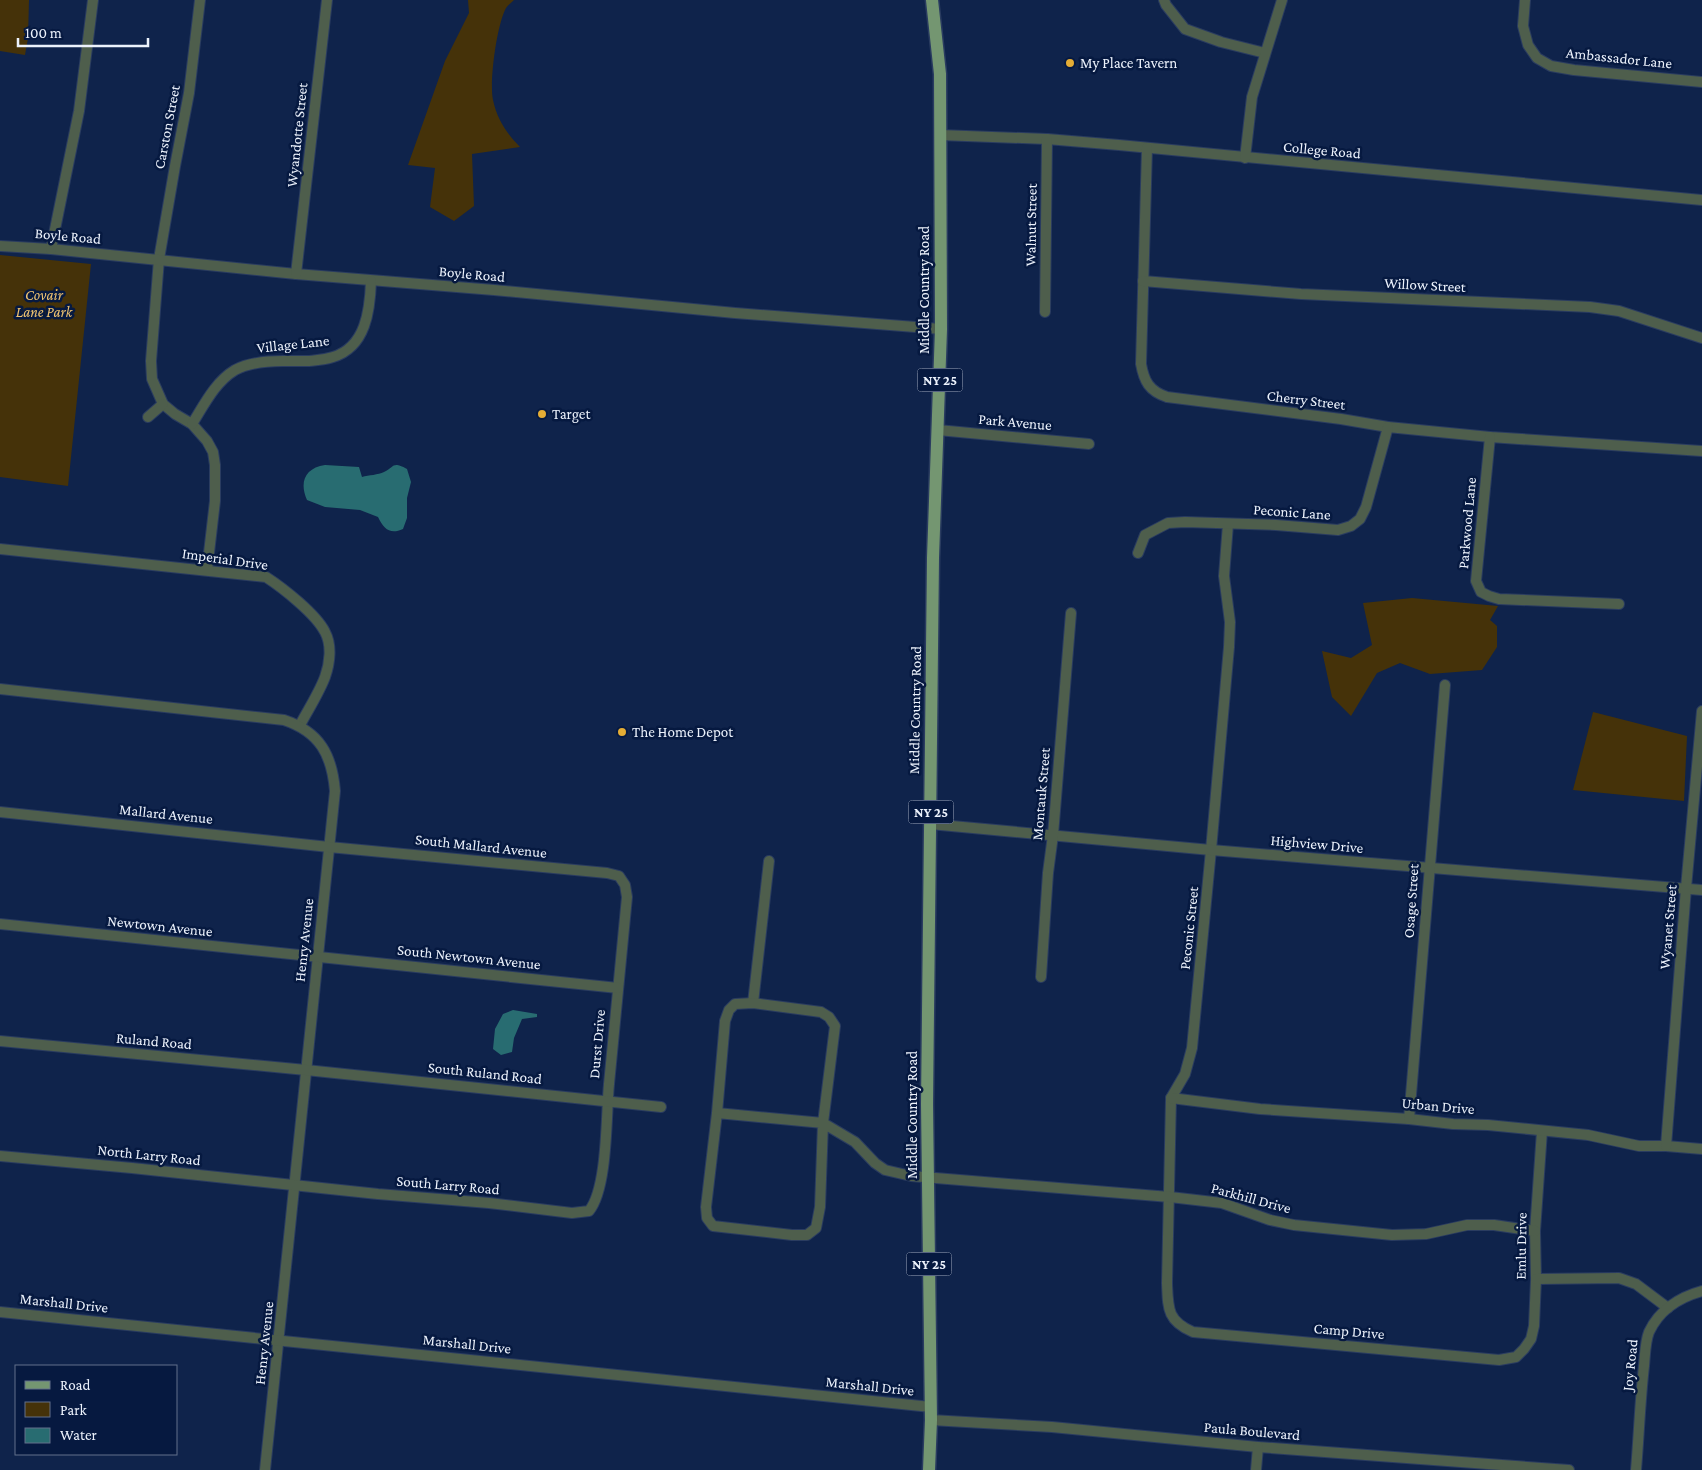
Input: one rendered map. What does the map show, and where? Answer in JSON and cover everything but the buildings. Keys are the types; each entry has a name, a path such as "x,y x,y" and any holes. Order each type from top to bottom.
{"main road":[{"name":"Middle Country Road","path":"932,0 940,74 941,329 933,558 927,1115 932,1420"},
{"name":"NY 25","path":"929,1470 932,1420"}],"street":[{"path":"51,249 79,111 93,0"},
{"name":"Carston Street","path":"163,404 152,378 151,361 159,259 190,93 200,0"},
{"name":"Wyandotte Street","path":"296,274 327,0"},
{"path":"1164,0 1185,29 1221,42 1265,53"},
{"path":"1245,158 1252,97 1282,0"},
{"name":"Ambassador Lane","path":"1525,0 1523,26 1528,45 1537,58 1551,66 1574,70 1702,82"},
{"name":"College Road","path":"940,135 1047,139 1702,200"},
{"name":"Walnut Street","path":"1045,312 1047,139"},
{"name":"Cherry Street","path":"1147,148 1141,364 1148,386 1159,395 1388,427 1490,437 1702,451"},
{"name":"Boyle Road","path":"0,246 51,249 296,274 494,290 745,314 941,329"},
{"name":"Village Lane","path":"192,424 209,397 222,381 234,371 249,364 325,359 348,350 358,339 368,317 371,281"},
{"name":"Willow Street","path":"1143,281 1301,294 1590,307 1619,311 1702,338"},
{"path":"148,417 163,404 192,424 207,441 213,452 216,501 207,570"},
{"name":"Peconic Lane","path":"1138,552 1145,535 1168,523 1204,521 1338,530 1351,526 1360,519 1366,507 1388,427"},
{"name":"Park Avenue","path":"938,430 1089,444"},
{"name":"Parkwood Lane","path":"1490,437 1476,580 1478,587 1489,596 1509,600 1619,604"},
{"name":"Peconic Street","path":"1181,1327 1172,1317 1168,1304 1171,1098 1185,1074 1192,1048 1212,850 1229,647 1230,622 1224,576 1228,524"},
{"name":"Imperial Drive","path":"0,549 266,577 283,587 314,618 325,632 329,645 329,660 325,678 300,725"},
{"name":"Montauk Street","path":"1041,977 1048,873 1053,835 1071,613"},
{"name":"Osage Street","path":"1409,1119 1428,868 1445,685"},
{"name":"Henry Avenue","path":"0,690 284,720 300,725 319,742 327,754 333,771 335,791 266,1470"},
{"name":"Wyanet Street","path":"1666,1146 1702,712"},
{"name":"Mallard Avenue","path":"0,812 329,847"},
{"name":"Highview Drive","path":"930,824 1212,850 1702,890"},
{"name":"South Mallard Avenue","path":"329,847 606,873 619,876 625,885"},
{"path":"754,1003 769,861"},
{"name":"Durst Drive","path":"594,1205 602,1169 627,897 625,885"},
{"name":"Newtown Avenue","path":"0,924 318,957"},
{"name":"South Newtown Avenue","path":"318,957 618,988"},
{"path":"754,1003 821,1012 829,1017 835,1026 823,1123 820,1207 816,1228 807,1235 792,1235 713,1226 707,1218 706,1207 718,1112 725,1021 729,1010 735,1004 754,1003"},
{"name":"Ruland Road","path":"0,1041 306,1070"},
{"name":"South Ruland Road","path":"306,1070 662,1107"},
{"name":"Urban Drive","path":"1171,1098 1260,1108 1588,1134 1639,1146 1702,1149"},
{"path":"718,1112 823,1123"},
{"name":"Parkhill Drive","path":"823,1123 855,1142 884,1170 897,1174 1222,1203 1270,1220 1294,1225 1392,1236 1426,1234 1467,1225 1494,1225 1535,1231"},
{"name":"Emlu Drive","path":"1516,1357 1531,1339 1534,1326 1536,1279 1535,1231 1542,1131"},
{"name":"North Larry Road","path":"0,1156 295,1184"},
{"name":"South Larry Road","path":"295,1184 572,1213 590,1211 594,1205"},
{"path":"1536,1279 1619,1278 1636,1284 1668,1308"},
{"name":"Joy Road","path":"1636,1470 1648,1334 1656,1321 1668,1308 1683,1297 1702,1291"},
{"name":"Marshall Drive","path":"0,1312 931,1407"},
{"name":"Camp Drive","path":"1181,1327 1193,1332 1436,1355 1499,1360 1516,1357"},
{"name":"Paula Boulevard","path":"932,1420 1052,1427 1258,1447 1569,1470"},
{"path":"1256,1470 1258,1447"}],"green space":[{"path":"0,0 29,0 28,38 25,55 0,51"},
{"path":"468,0 514,0 506,8 497,39 492,92 500,120 520,147 472,154 474,206 454,221 430,207 435,168 408,165 445,61 469,13"},
{"name":"Covair Lane Park","path":"0,255 91,264 68,486 0,477"},
{"path":"1412,598 1498,606 1490,620 1497,626 1497,647 1482,670 1430,674 1400,663 1377,673 1351,716 1332,697 1322,651 1351,658 1372,645 1363,603"},
{"path":"1593,712 1687,736 1684,801 1573,790"}],"water":[{"path":"325,465 359,467 362,477 382,473 396,465 407,469 411,482 407,498 407,518 403,529 398,531 388,530 378,517 360,510 325,507 307,500 304,482 308,473"},
{"path":"513,1010 537,1014 537,1017 522,1019 514,1038 512,1052 501,1055 493,1049 495,1029 503,1014"}],"place":[{"name":"My Place Tavern","path":"1070,63"},
{"name":"Target","path":"542,414"},
{"name":"The Home Depot","path":"622,732"}]}
